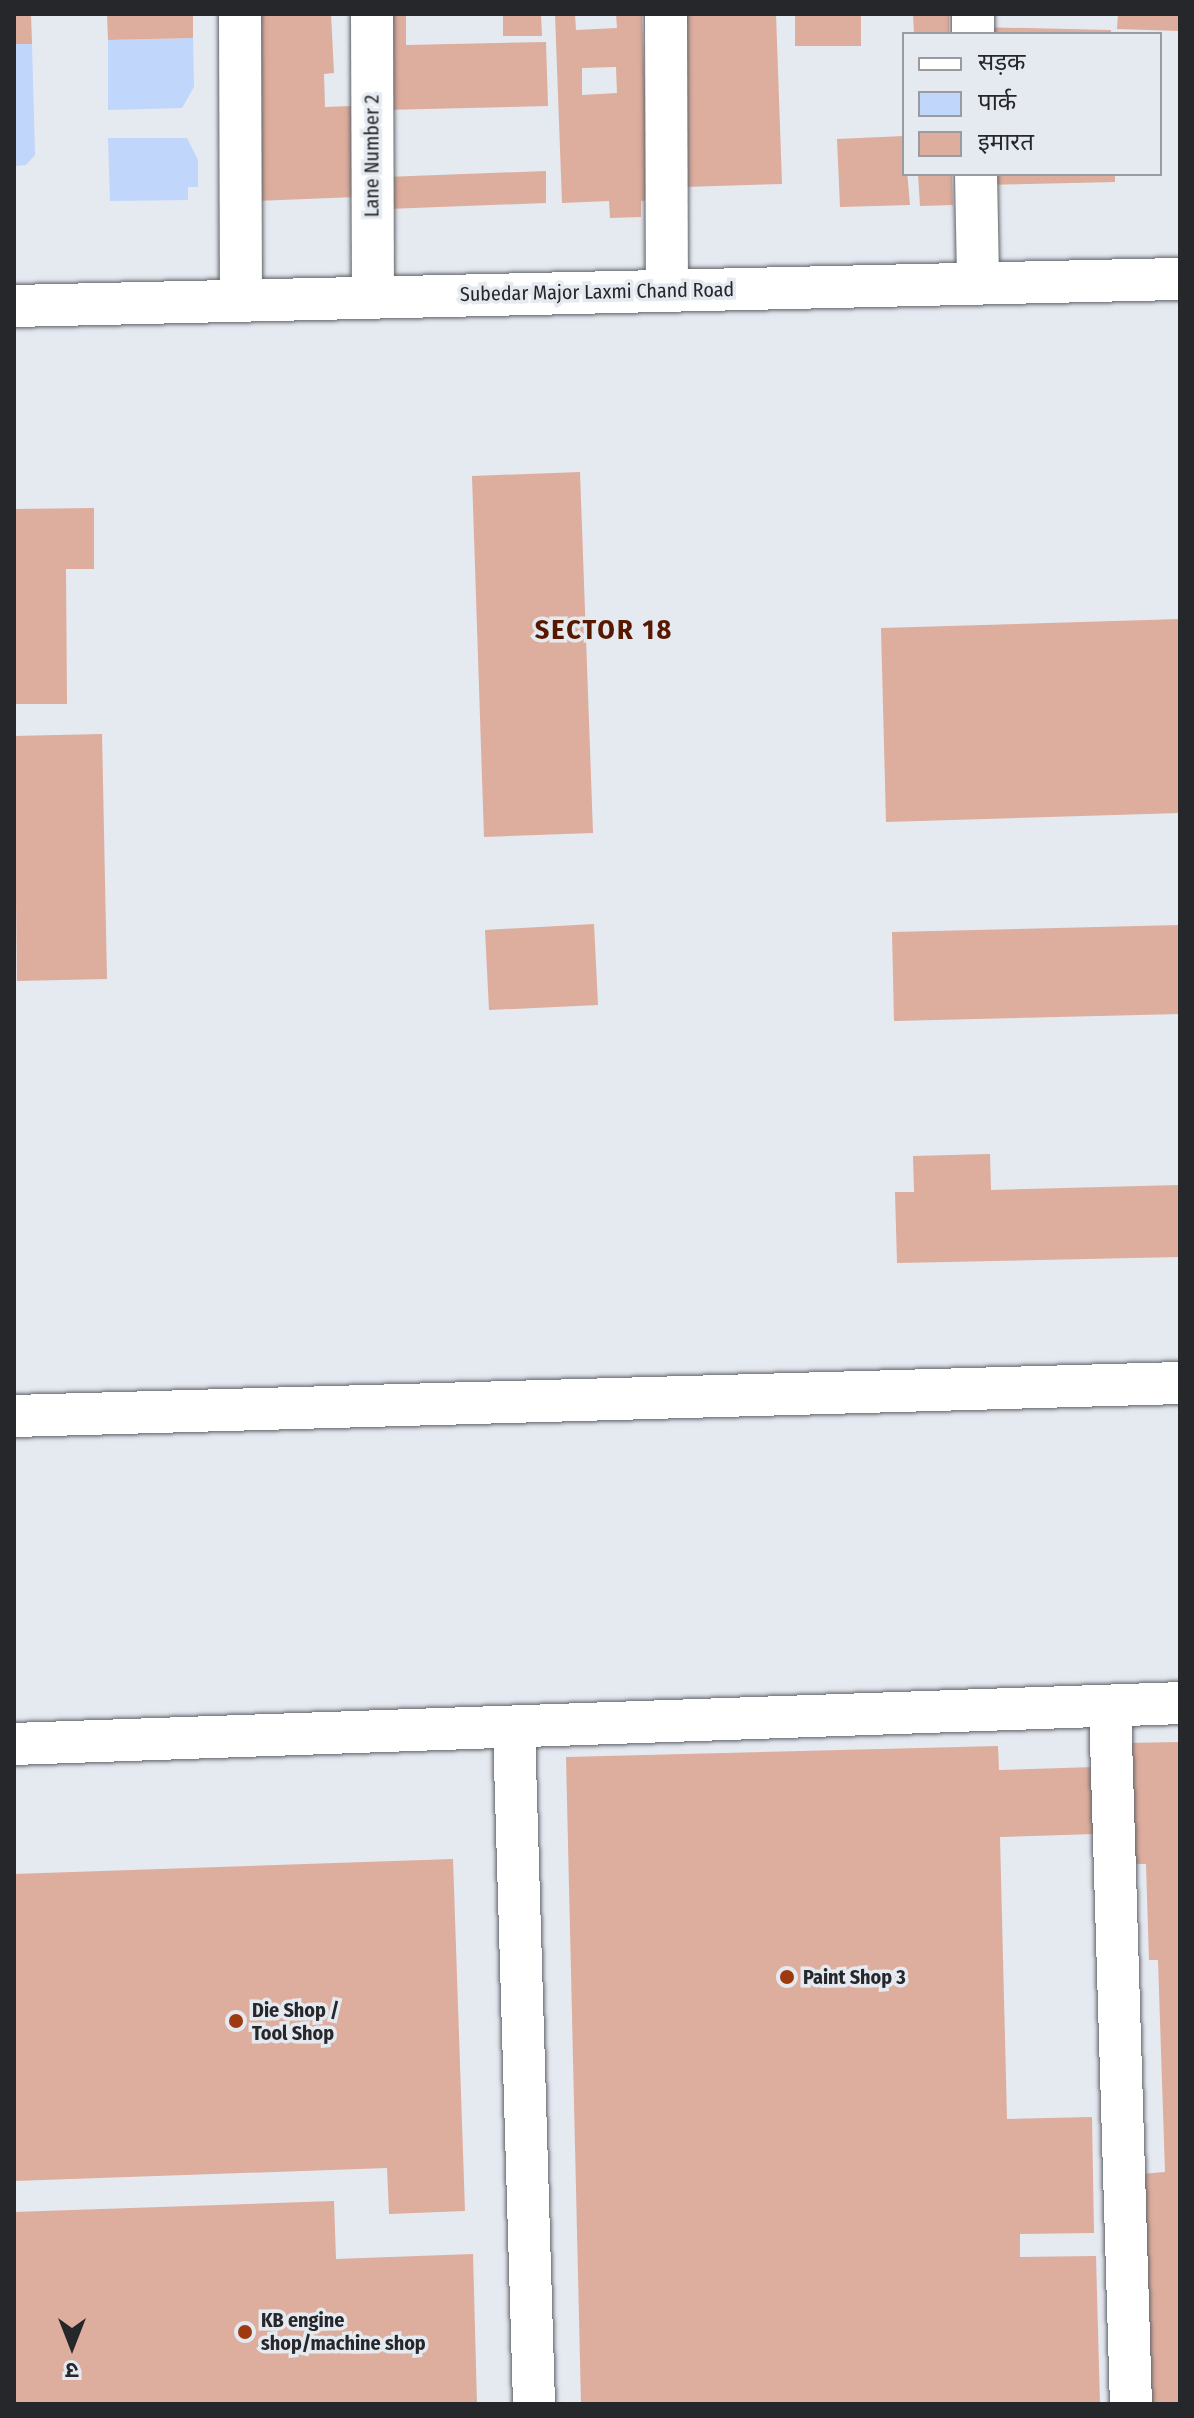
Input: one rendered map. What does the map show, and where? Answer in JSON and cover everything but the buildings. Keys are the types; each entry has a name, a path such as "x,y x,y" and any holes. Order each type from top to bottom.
{"street":[{"path":"240,14 241,301"},
{"name":"Lane Number 2","path":"372,14 373,297"},
{"path":"666,14 667,291"},
{"path":"976,176 978,283"},
{"name":"Subedar Major Laxmi Chand Road","path":"14,306 1180,279"},
{"path":"14,1416 1180,1383"},
{"path":"14,1744 514,1729 1180,1703"},
{"path":"1110,1706 1131,2404"},
{"path":"514,1729 534,2404"}],"green space":[{"path":"193,38 194,87 182,108 108,110 108,40"},
{"path":"14,44 32,44 35,155 26,165 14,166"},
{"path":"108,138 187,138 198,160 198,187 188,187 188,200 110,201"}],"place":[{"name":"Paint Shop 3","path":"787,1977"},
{"name":"Die Shop / Tool Shop","path":"236,2021"},
{"name":"KB engine shop/machine shop","path":"245,2332"}],"district":[{"name":"SECTOR 18","path":"604,630"}]}
